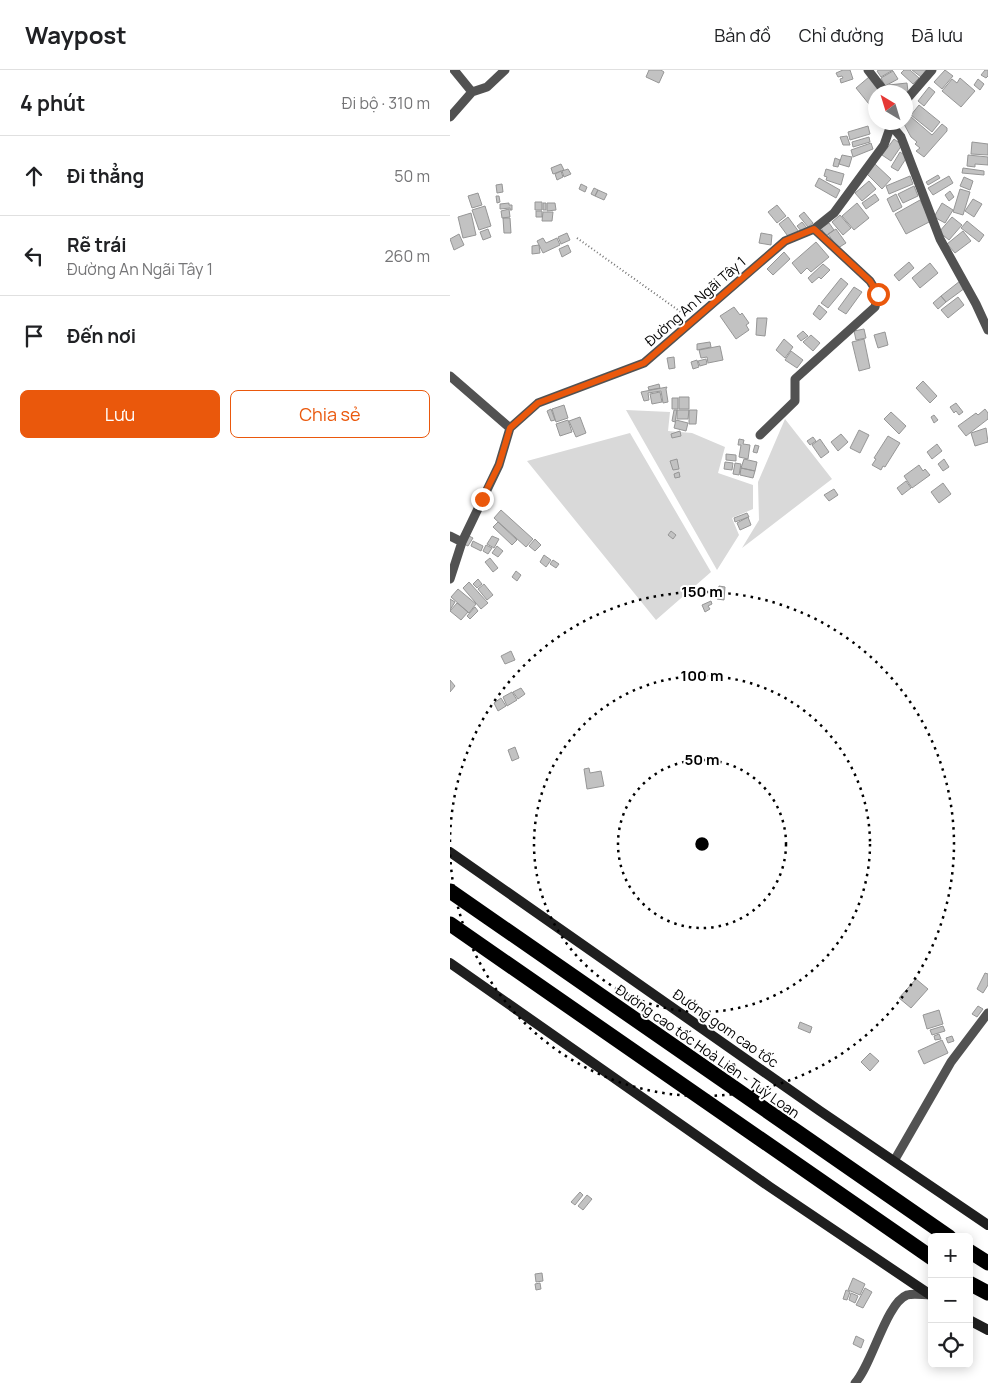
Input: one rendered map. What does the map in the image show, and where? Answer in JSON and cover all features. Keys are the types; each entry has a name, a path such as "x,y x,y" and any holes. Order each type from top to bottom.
{"highway":[{"name":"Đường cao tốc Hoà Liên - Tuý Loan","path":"450,891 943,1233"},
{"path":"450,924 928,1255"},
{"path":"973,1254 988,1263"},
{"path":"973,1285 988,1293"}],"main road":[{"name":"Đường gom cao tốc","path":"450,852 894,1161 988,1224"},
{"path":"450,963 770,1187 928,1294"},
{"path":"973,1322 988,1330"}],"street":[{"path":"454,70 472,92"},
{"path":"450,117 472,92 487,87 505,70"},
{"path":"868,70 880,85"},
{"path":"913,92 932,70"},
{"name":"Đường An Ngãi Tây 1","path":"510,428 538,403 644,363 785,241 814,229 834,212 884,145 890,130"},
{"path":"896,130 901,137 940,239 976,304 988,330"},
{"path":"760,435 795,401 794,379 875,307 878,294 870,281 814,229"},
{"path":"450,376 510,428 499,465 462,542 450,579"},
{"path":"450,536 462,542"},
{"path":"894,1161 950,1062 988,1013"},
{"path":"855,1383 865,1370 876,1343 898,1302 907,1295 928,1296"}],"path":[{"path":"576,238 694,320"}],"shaded area":[{"path":"626,410 670,412 668,431 692,433 725,447 718,473 753,485 753,509 732,518 739,535 717,570"},
{"path":"785,419 832,479 742,548 759,520 758,482"},
{"path":"630,433 711,572 656,620 527,461"}],"building":[{"path":"649,70 661,70 664,72 659,83 646,77"},
{"path":"850,70 853,79 841,83 840,79 843,78 842,76 838,77 836,73"},
{"path":"893,70 881,77 877,71"},
{"path":"904,70 910,70 919,78 913,84 901,73"},
{"path":"912,70 926,70 921,77"},
{"path":"945,70 953,76 942,89 934,82"},
{"path":"985,70 988,70 986,78 981,75"},
{"path":"893,71 898,79 884,85 881,78"},
{"path":"869,77 876,85 868,85 868,103 856,88"},
{"path":"960,78 975,91 961,107 942,91 952,79 957,83"},
{"path":"978,79 984,84 980,90 974,85"},
{"path":"907,83 907,85 889,85"},
{"path":"929,87 935,92 924,106 918,101"},
{"path":"919,105 940,122 932,132 913,117 913,112"},
{"path":"913,119 932,135 942,124 947,128 947,131 924,157 916,151 920,148 907,130 913,130"},
{"path":"868,126 870,134 850,140 848,132"},
{"path":"847,136 850,145 843,145 840,137"},
{"path":"869,137 870,142 853,147 852,142"},
{"path":"894,139 902,145 891,161 882,155"},
{"path":"972,142 988,144 988,155 971,154"},
{"path":"871,143 873,149 853,157 851,150"},
{"path":"900,152 907,157 898,171 891,167"},
{"path":"842,155 852,157 849,167 839,164"},
{"path":"968,155 988,157 988,165 975,164 975,167 967,166"},
{"path":"835,158 840,160 838,167 833,166"},
{"path":"561,164 564,170 553,174 551,168"},
{"path":"875,164 891,179 882,189 866,173"},
{"path":"963,168 984,171 984,175 962,173"},
{"path":"568,169 571,174 564,177 562,171"},
{"path":"826,169 844,174 841,185 826,180 827,177 824,176"},
{"path":"561,171 563,177 557,180 555,174"},
{"path":"938,175 940,178 928,185 926,182"},
{"path":"910,176 913,184 889,194 886,186"},
{"path":"949,176 953,183 933,195 928,188"},
{"path":"964,177 973,181 970,190 960,186"},
{"path":"819,178 840,190 836,198 815,186"},
{"path":"869,181 876,189 862,201 855,193"},
{"path":"502,184 503,192 497,193 496,185"},
{"path":"581,184 587,187 585,192 579,189"},
{"path":"914,186 918,196 903,203 898,194"},
{"path":"594,188 598,190 595,196 591,194"},
{"path":"960,189 970,192 963,215 953,212"},
{"path":"598,190 607,194 604,200 595,196"},
{"path":"950,191 954,197 949,201 945,195"},
{"path":"478,193 482,205 472,208 468,196"},
{"path":"875,194 879,200 866,209 862,203"},
{"path":"896,194 902,207 893,212 887,199"},
{"path":"496,196 499,196 500,202 497,203"},
{"path":"973,199 982,204 974,217 965,211"},
{"path":"920,200 931,221 906,234 895,214"},
{"path":"535,202 542,202 542,210 535,210"},
{"path":"509,203 509,205 512,205 512,210 510,208 500,209 500,204"},
{"path":"543,203 546,203 546,210 543,210"},
{"path":"547,203 555,203 556,210 547,211"},
{"path":"857,203 869,218 854,230 842,216"},
{"path":"942,203 953,210 945,223 934,217"},
{"path":"777,205 786,216 777,223 768,212"},
{"path":"485,206 491,226 479,230 472,210"},
{"path":"509,209 510,217 502,218 501,211"},
{"path":"536,211 542,211 542,217 536,217"},
{"path":"543,212 553,212 552,221 542,221"},
{"path":"804,212 813,223 808,227 799,216"},
{"path":"471,213 476,235 463,238 458,217"},
{"path":"840,215 851,228 843,235 832,222"},
{"path":"788,217 799,232 790,239 779,224"},
{"path":"952,217 962,225 949,240 939,232"},
{"path":"503,218 510,218 511,233 504,233"},
{"path":"967,221 984,235 979,242 961,228"},
{"path":"802,222 807,228 802,232 797,226"},
{"path":"829,223 834,230 826,236 821,228"},
{"path":"488,229 491,237 483,240 480,232"},
{"path":"836,229 846,243 838,248 828,234"},
{"path":"963,231 971,241 955,253 947,244"},
{"path":"567,233 570,240 561,244 558,237"},
{"path":"761,233 772,235 771,245 759,243"},
{"path":"459,234 464,245 454,250 450,239"},
{"path":"543,238 546,243 557,238 560,245 543,253 537,241"},
{"path":"816,242 829,257 811,272 807,268 801,274 792,263"},
{"path":"539,245 540,253 532,254 532,246"},
{"path":"568,245 571,252 562,257 559,249"},
{"path":"784,252 790,259 773,275 767,269"},
{"path":"909,262 914,268 899,281 894,275"},
{"path":"930,263 938,273 920,288 912,278"},
{"path":"823,264 830,270 821,279 819,277 812,283 808,278"},
{"path":"841,278 848,284 828,308 821,303"},
{"path":"960,281 965,288 946,302 941,296"},
{"path":"854,287 862,292 846,314 838,309"},
{"path":"941,296 946,302 938,309 933,303"},
{"path":"958,297 964,305 948,318 941,310"},
{"path":"819,305 827,312 820,320 813,314"},
{"path":"734,307 740,315 742,313 749,323 746,325 749,330 736,339 720,316"},
{"path":"757,318 767,318 765,336 756,335"},
{"path":"864,329 866,338 856,340 854,331"},
{"path":"803,331 808,336 801,341 797,336"},
{"path":"885,332 888,345 878,348 874,335"},
{"path":"811,335 820,343 813,351 803,342"},
{"path":"784,339 793,347 785,358 776,350"},
{"path":"864,339 870,368 859,371 852,342"},
{"path":"710,342 711,347 697,350 697,344"},
{"path":"720,346 723,360 708,363 707,357 701,358 699,350"},
{"path":"791,351 803,360 797,368 785,360"},
{"path":"674,357 675,368 669,369 667,358"},
{"path":"706,359 707,364 700,366 698,361"},
{"path":"697,360 699,367 693,369 691,362"},
{"path":"923,381 937,396 930,403 916,388"},
{"path":"659,384 660,388 649,390 648,387"},
{"path":"667,387 668,402 663,403 661,391 648,393 649,400 644,401 641,392"},
{"path":"660,392 662,402 652,404 650,394"},
{"path":"679,397 689,397 689,409 679,409"},
{"path":"672,398 678,398 678,409 672,409"},
{"path":"956,403 963,412 959,415 956,411 954,413 950,407"},
{"path":"564,405 568,418 556,422 552,409"},
{"path":"551,409 555,420 551,421 547,411"},
{"path":"985,409 988,413 988,419 966,436 958,426"},
{"path":"674,410 677,410 675,422 672,421"},
{"path":"677,410 689,410 688,419 677,419"},
{"path":"689,410 697,410 696,424 689,424"},
{"path":"891,412 906,426 899,434 884,419"},
{"path":"934,415 938,420 934,423 931,417"},
{"path":"580,417 586,433 576,437 569,421"},
{"path":"568,420 572,432 560,436 556,424"},
{"path":"676,420 688,423 686,431 674,428"},
{"path":"986,428 988,442 975,446 971,433"},
{"path":"859,430 869,435 860,453 850,448"},
{"path":"680,431 681,436 672,438 671,434"},
{"path":"841,434 848,442 838,451 831,442"},
{"path":"888,436 900,443 885,467 883,466 881,470 872,465 876,459 874,458"},
{"path":"813,437 816,441 810,445 807,441"},
{"path":"739,439 744,440 743,444 750,445 748,459 739,457 741,445 738,445"},
{"path":"820,439 829,452 821,458 812,445"},
{"path":"937,444 942,451 932,459 927,452"},
{"path":"755,445 759,446 757,453 753,452"},
{"path":"726,454 736,455 736,461 726,460"},
{"path":"677,459 679,469 673,470 670,461"},
{"path":"744,459 757,462 755,471 741,468"},
{"path":"944,459 949,467 943,471 938,464"},
{"path":"725,462 733,463 732,470 724,469"},
{"path":"735,463 741,464 739,475 733,474"},
{"path":"919,465 923,471 925,469 930,475 912,488 904,476"},
{"path":"741,468 755,471 753,478 740,475"},
{"path":"679,472 680,477 675,478 674,474"},
{"path":"906,481 911,488 902,495 897,488"},
{"path":"943,483 951,494 939,503 931,492"},
{"path":"834,489 838,495 829,501 824,495"},
{"path":"501,510 533,539 526,547 494,518"},
{"path":"747,513 749,517 735,522 734,518"},
{"path":"748,517 751,525 740,530 737,523"},
{"path":"498,522 517,540 512,545 493,527"},
{"path":"671,531 676,535 673,539 668,535"},
{"path":"467,535 473,538 468,546 462,543"},
{"path":"492,536 499,539 494,548 487,544"},
{"path":"535,539 541,545 535,551 529,546"},
{"path":"473,541 483,546 481,551 471,546"},
{"path":"486,545 492,548 488,554 483,551"},
{"path":"497,546 503,551 498,557 492,553"},
{"path":"544,555 551,560 546,567 540,562"},
{"path":"490,558 498,568 493,572 485,562"},
{"path":"553,560 559,564 556,568 550,564"},
{"path":"516,571 521,575 517,581 512,577"},
{"path":"478,579 482,584 477,588 473,584"},
{"path":"469,582 488,603 481,609 463,588"},
{"path":"484,584 493,595 487,600 478,589"},
{"path":"719,586 725,587 724,600 717,599"},
{"path":"458,589 476,604 469,613 451,597"},
{"path":"450,599 455,602 450,610"},
{"path":"711,601 712,604 708,606 710,609 705,612 702,605"},
{"path":"457,603 468,612 461,620 450,611"},
{"path":"475,607 478,611 470,619 467,616"},
{"path":"511,651 515,660 505,664 501,656"},
{"path":"450,680 455,686 450,692"},
{"path":"521,688 525,694 518,699 513,692"},
{"path":"512,692 517,700 507,706 503,697"},
{"path":"501,698 506,706 498,711 494,703"},
{"path":"515,747 519,758 512,761 508,750"},
{"path":"589,768 590,773 601,771 604,786 587,789 584,769"},
{"path":"985,973 988,974 988,985 983,993 977,989"},
{"path":"916,979 928,989 911,1008 899,998"},
{"path":"978,1006 983,1009 977,1017 972,1014"},
{"path":"939,1010 943,1024 927,1029 923,1015"},
{"path":"800,1022 812,1027 810,1033 798,1028"},
{"path":"943,1026 945,1031 932,1035 930,1030"},
{"path":"939,1034 941,1039 935,1040 934,1036"},
{"path":"952,1036 954,1041 948,1043 946,1038"},
{"path":"942,1040 948,1053 924,1064 918,1051"},
{"path":"870,1053 879,1061 870,1071 861,1062"},
{"path":"580,1192 583,1195 575,1205 571,1202"},
{"path":"587,1195 592,1199 583,1210 578,1206"},
{"path":"542,1273 543,1281 536,1282 535,1274"},
{"path":"853,1278 865,1284 860,1295 848,1290"},
{"path":"540,1283 541,1289 536,1290 535,1284"},
{"path":"865,1288 872,1292 863,1308 856,1305"},
{"path":"846,1290 850,1292 847,1300 843,1299"},
{"path":"851,1293 858,1296 855,1303 849,1300"},
{"path":"856,1336 864,1340 861,1348 853,1344"}],"route":[{"path":"482,499 499,465 510,428 538,403 644,363 785,241 814,229 870,281 878,294"}]}
